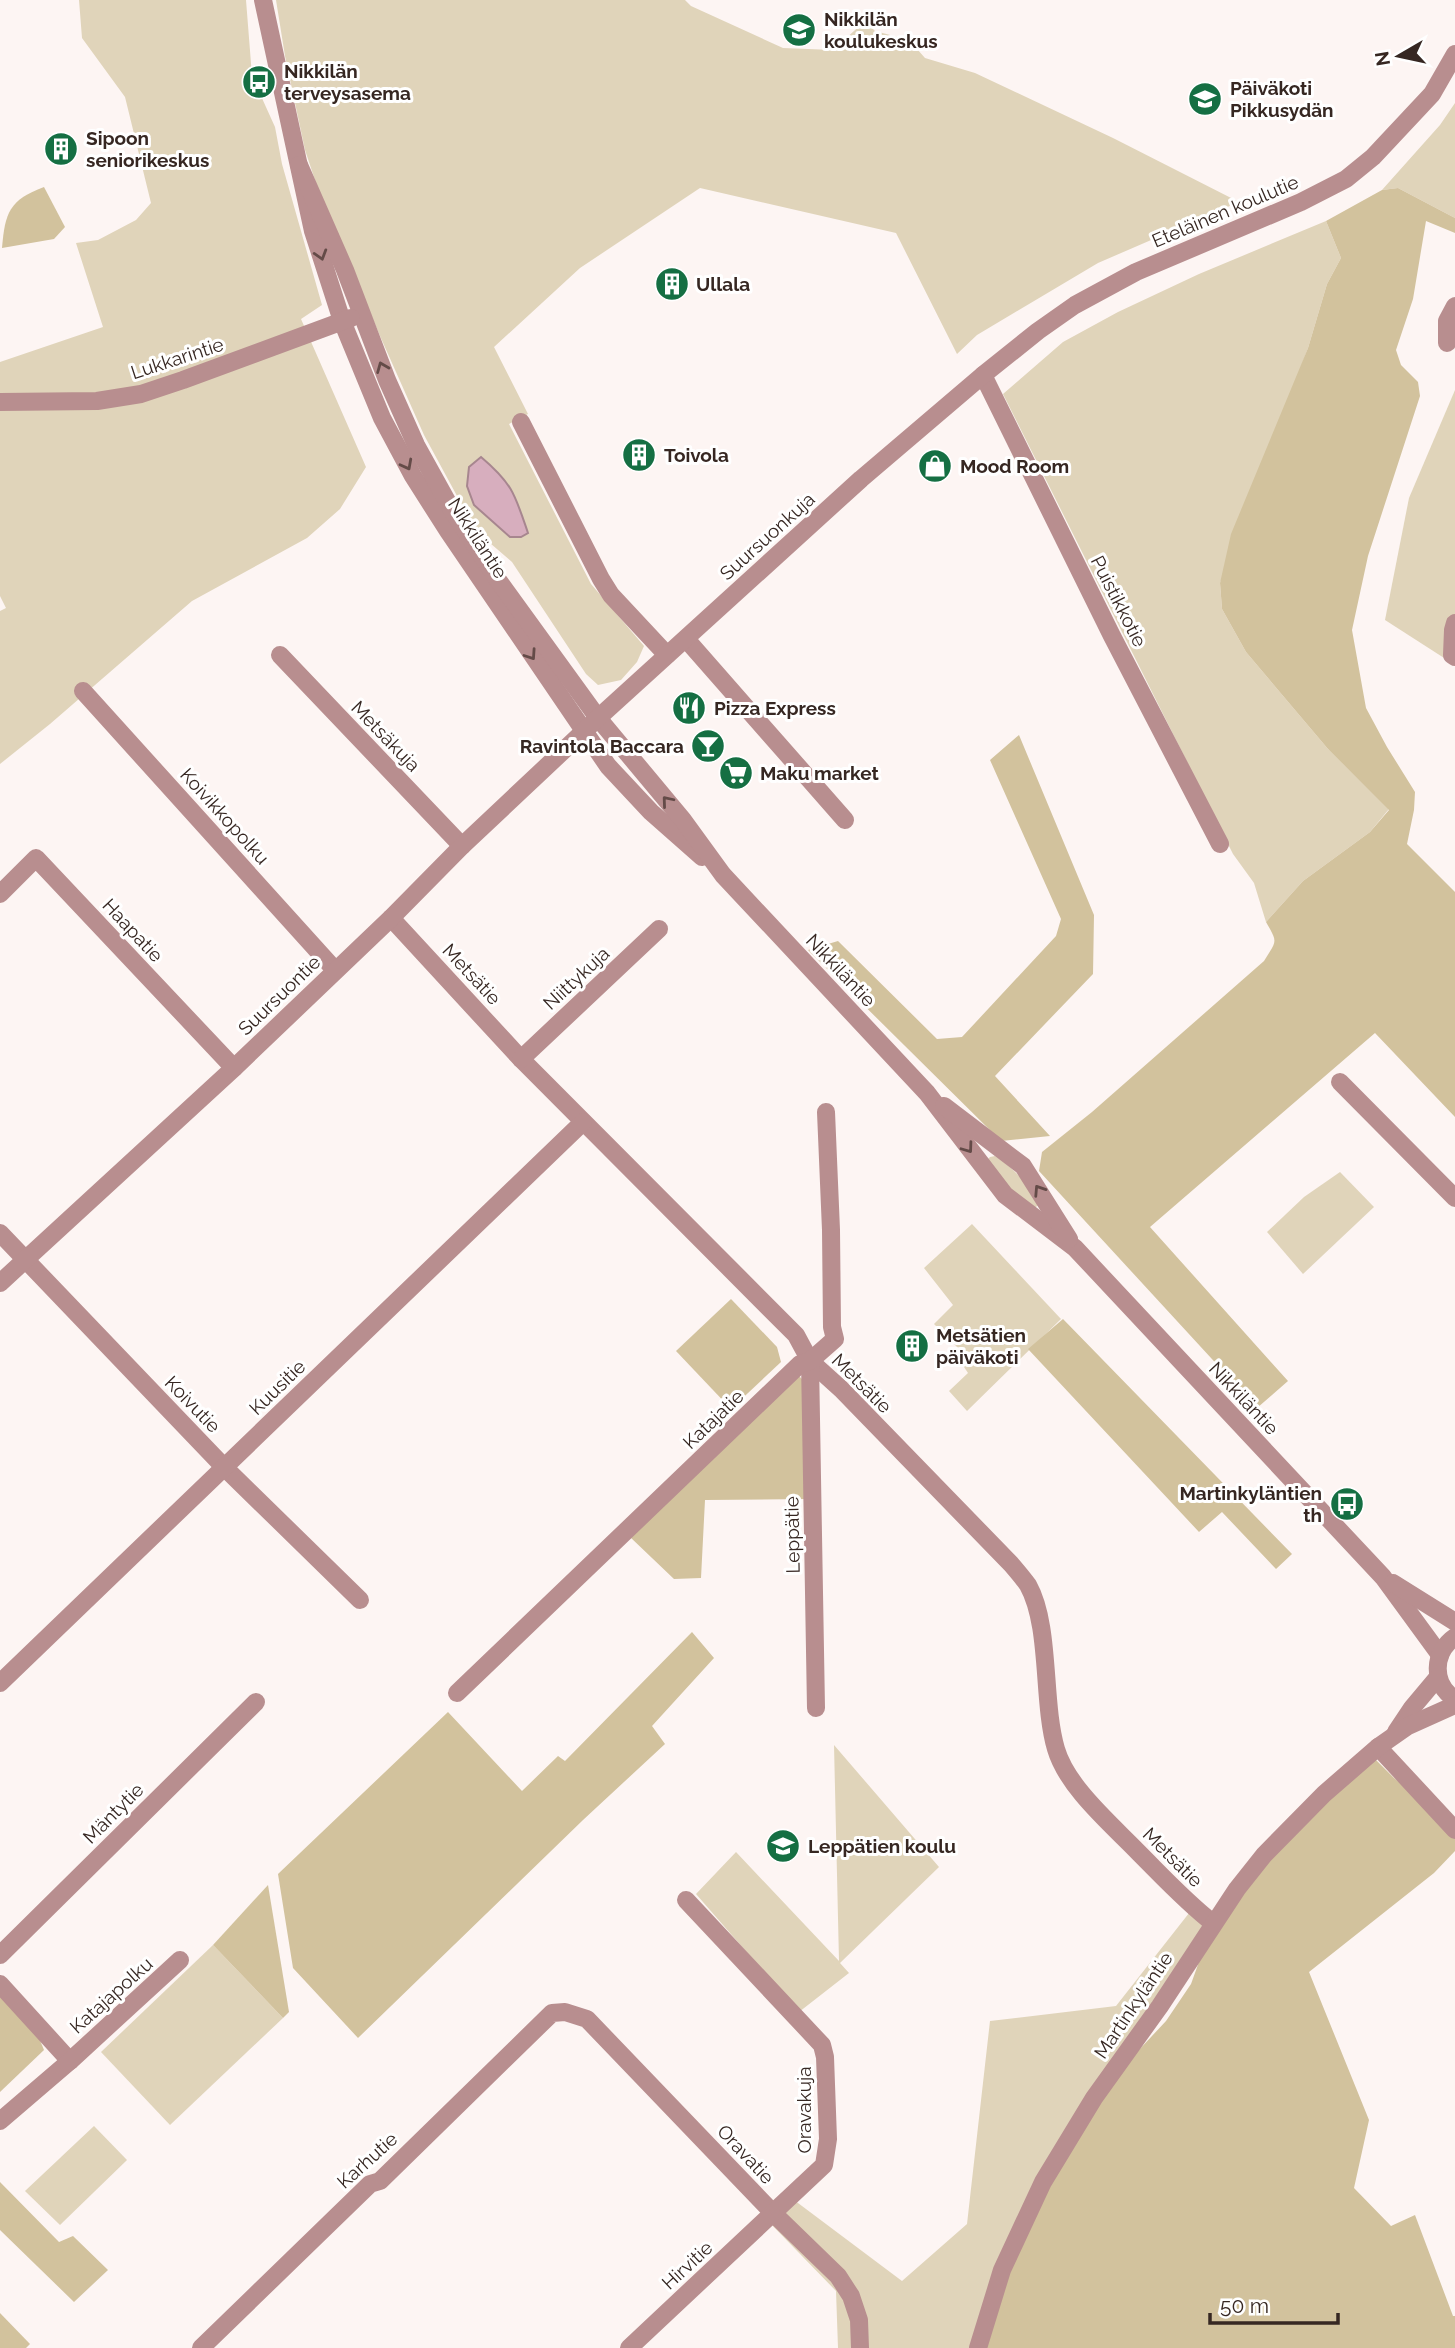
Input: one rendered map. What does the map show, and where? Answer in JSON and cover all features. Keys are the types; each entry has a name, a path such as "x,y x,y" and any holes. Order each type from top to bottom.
{"street":[{"name":"Nikkiläntie","path":"263,0 313,231 342,321 382,418 413,476 583,732 608,766 651,812 723,875 928,1093 1005,1195 1075,1248 1383,1577 1440,1655"},
{"name":"Eteläinen koulutie","path":"983,375 1074,305 1136,272 1301,202 1346,178 1373,157 1432,94 1455,54"},
{"name":"Nikkiläntie","path":"299,164 416,445 452,510 498,580 598,718 683,820 723,875"},
{"path":"1447,342 1447,321 1455,306"},
{"name":"Lukkarintie","path":"0,402 97,401 141,394 360,314"},
{"name":"Suursuonkuja","path":"583,732 861,479 983,375"},
{"name":"Puistikkotie","path":"983,375 1112,636 1220,844"},
{"path":"522,422 611,595 667,655"},
{"path":"1455,623 1452,654 1455,657"},
{"path":"686,639 845,820"},
{"name":"Metsäkuja","path":"280,655 462,846"},
{"name":"Koivikkopolku","path":"83,691 335,970"},
{"name":"Suursuontie","path":"0,1283 234,1068 583,732"},
{"name":"Haapatie","path":"0,894 36,858 234,1068"},
{"name":"Metsätie","path":"391,918 521,1059 796,1335 810,1361 841,1389 1012,1564 1028,1586 1039,1616 1054,1740 1066,1771 1111,1824 1194,1908 1213,1923"},
{"name":"Niittykuja","path":"521,1059 659,929"},
{"path":"1340,1082 1455,1198"},
{"name":"Nikkiläntie","path":"928,1093 1023,1166 1075,1248"},
{"name":"Katajatie","path":"457,1692 800,1364 810,1361 835,1339 832,1327 826,1112"},
{"name":"Kuusitie","path":"0,1683 583,1122"},
{"name":"Koivutie","path":"0,1233 224,1467 360,1600"},
{"name":"Leppätie","path":"810,1361 816,1708"},
{"name":"Nikkiläntie","path":"1383,1577 1455,1622"},
{"path":"1455,1637 1445,1646 1437,1666 1443,1688 1455,1699"},
{"name":"Martinkyläntie","path":"1394,1735 1412,1707 1438,1677"},
{"name":"Mäntytie","path":"0,1955 256,1702"},
{"name":"Martinkyläntie","path":"978,2348 1002,2270 1043,2182 1094,2098 1160,2006 1213,1923 1264,1855 1324,1794 1394,1735 1455,1705"},
{"path":"1378,1747 1455,1830"},
{"name":"Oravakuja","path":"686,1899 822,2045 825,2057 828,2139 824,2165 773,2213"},
{"name":"Katajapolku","path":"0,2121 180,1960"},
{"path":"0,1984 70,2061"},
{"name":"Oravatie","path":"565,2012 587,2019 773,2213 838,2276 851,2296 859,2320 860,2348"},
{"name":"Karhutie","path":"201,2348 370,2184 380,2181 552,2013 565,2012"},
{"name":"Hirvitie","path":"629,2348 773,2213"}],"shaded area":[{"path":"79,0 246,0 252,76 275,127 282,164 322,305 301,319 366,467 340,509 307,538 192,601 0,764 0,611 6,608 0,596 0,362 103,327 76,243 98,240 136,220 151,203 125,97 82,38"},
{"path":"276,0 685,0 691,6 783,48 833,50 865,21 875,31 909,40 925,58 975,73 1113,138 1239,202 1098,263 977,335 957,354 896,233 700,188 580,268 494,347 528,414 509,424 591,584 644,646 637,662 621,680 598,685 586,674 512,562 476,531 424,435 318,189 305,150"},
{"path":"1455,103 1455,218 1398,188 1382,190 1440,125"},
{"path":"44,187 65,227 54,239 2,248 11,209 23,197"},
{"path":"1398,188 1455,218 1455,233 1426,221 1413,299 1396,350 1401,365 1418,382 1420,396 1368,556 1352,630 1366,708 1415,792 1407,844 1455,892 1455,1117 1375,1033 1150,1227 1288,1381 1257,1408 1039,1171 1042,1152 1092,1112 1264,961 1274,942 1266,922 1303,881 1370,832 1389,810 1328,749 1246,652 1222,609 1220,583 1231,534 1308,348 1327,284 1341,258 1326,221 1382,190"},
{"path":"1326,221 1341,258 1327,284 1308,348 1220,583 1222,609 1246,652 1328,749 1389,809 1370,832 1303,881 1266,922 1254,883 1233,854 1003,394 1063,342 1118,312 1199,274"},
{"path":"1455,390 1455,665 1385,620 1409,498"},
{"path":"481,457 512,491 528,533 521,537 510,537 474,505 467,486 469,467"},
{"path":"1019,735 1094,915 1093,974 995,1076 1050,1136 1001,1141 808,950 838,941 937,1039 962,1037 1056,936 1061,919 990,760"},
{"path":"995,1156 1025,1183 1039,1204 1035,1208 1011,1194 987,1160"},
{"path":"1340,1172 1374,1207 1303,1274 1267,1232 1304,1197"},
{"path":"972,1224 1061,1319 967,1411 949,1391 968,1373 960,1361 965,1355 934,1324 953,1305 924,1268"},
{"path":"731,1299 777,1347 781,1362 731,1409 676,1351"},
{"path":"1063,1319 1292,1554 1276,1569 1222,1512 1199,1532 1028,1349"},
{"path":"796,1373 803,1380 806,1499 705,1500 701,1578 674,1579 630,1537"},
{"path":"692,1632 714,1658 652,1726 665,1744 358,2038 293,1968 278,1874 448,1712 522,1791 558,1756 565,1761"},
{"path":"834,1745 939,1867 840,1963 849,1973 799,2012 696,1894 736,1852 839,1961"},
{"path":"1370,1754 1449,1824 1455,1832 1455,1851 1434,1873 1309,1972 1369,2120 1354,2188 1391,2226 1415,2215 1455,2316 1455,2348 978,2348 1002,2270 1094,2098 1166,2021 1191,1984 1213,1923 1237,1889"},
{"path":"268,1885 289,2012 283,2018 213,1945"},
{"path":"1193,1908 1213,1923 1160,2006 978,2348 838,2348 836,2291 767,2220 790,2197 902,2281 967,2224 990,2021 1116,2006"},
{"path":"213,1945 283,2018 170,2125 101,2052"},
{"path":"0,1994 37,2033 44,2050 0,2092"},
{"path":"94,2126 127,2160 60,2225 25,2191"},
{"path":"0,2182 59,2242 73,2236 108,2270 74,2302 0,2230"},
{"path":"0,2313 30,2344 26,2348 0,2348"}],"place":[{"name":"Nikkilän koulukeskus","path":"799,30"},
{"name":"Nikkilän terveysasema","path":"259,82"},
{"name":"Päiväkoti Pikkusydän","path":"1205,99"},
{"name":"Sipoon seniorikeskus","path":"61,149"},
{"name":"Ullala","path":"672,284"},
{"name":"Toivola","path":"639,455"},
{"name":"Mood Room","path":"935,466"},
{"name":"Pizza Express","path":"689,708"},
{"name":"Ravintola Baccara","path":"708,746"},
{"name":"Maku market","path":"736,773"},
{"name":"Metsätien päiväkoti","path":"912,1346"},
{"name":"Martinkyläntien th","path":"1347,1504"},
{"name":"Leppätien koulu","path":"783,1846"}]}
